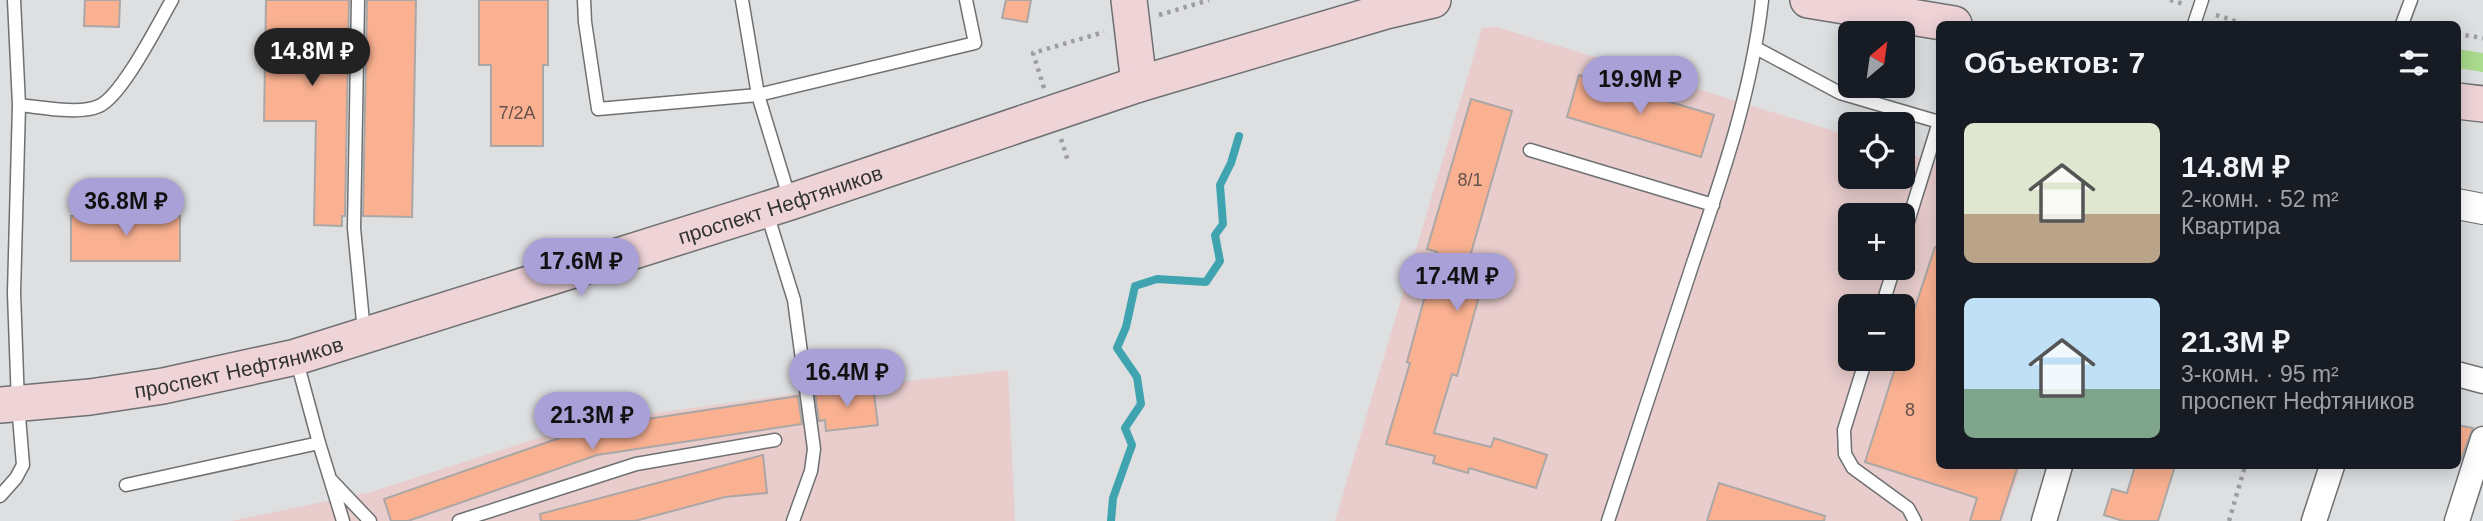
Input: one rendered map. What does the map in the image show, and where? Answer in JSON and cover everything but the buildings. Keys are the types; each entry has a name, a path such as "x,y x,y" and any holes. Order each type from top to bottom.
{"main road":[{"name":"проспект Нефтяников","path":"9,405 163,386 296,357 778,206 1139,84 1386,11 1433,0"},
{"path":"1808,0 1936,25"},
{"path":"1129,12 1139,84"},
{"path":"2461,101 2483,104"}],"street":[{"path":"2461,205 2483,209"},
{"path":"2461,375 2483,381"},
{"path":"2457,521 2483,439"},
{"path":"2044,521 2059,469"},
{"path":"2314,521 2331,469"}],"lane":[{"path":"0,496 16,478 23,465 9,405 19,105 14,0"},
{"path":"19,105 85,110 101,106 118,90 172,0"},
{"path":"358,0 354,228 364,337"},
{"path":"584,0 598,109 758,95 975,43 966,0"},
{"path":"742,0 794,300 814,449 811,471 793,521"},
{"path":"1608,521 1713,205 1740,114 1756,48 1762,0"},
{"path":"2195,21 2202,0"},
{"path":"2403,21 2411,0"},
{"path":"1756,48 1840,93 1936,121"},
{"path":"1914,203 1936,132"},
{"path":"1530,150 1713,205"},
{"path":"296,357 318,443 344,521"},
{"path":"1862,371 1844,430 1845,454 1853,468 1908,508 1915,521"},
{"path":"459,521 636,464 775,440"},
{"path":"125,485 318,443"},
{"path":"330,478 370,521"}],"path":[{"path":"1068,161 1033,53 1129,12 1209,0"},
{"path":"2461,35 2483,38"},
{"path":"2230,521 2244,469"}],"shaded area":[{"path":"1497,27 1838,132 1838,189 1915,189 1915,156 1936,163 1936,469 2020,469 2002,521 1335,521 1482,28"},
{"path":"1008,370 1015,521 231,521 371,492 585,423 807,392"}],"green space":[{"path":"2461,50 2483,53 2483,72 2461,69"}],"waterway":[{"path":"1111,521 1113,498 1132,445 1125,428 1141,404 1137,377 1117,348 1126,327 1135,286 1157,279 1206,282 1220,261 1215,235 1223,224 1220,185 1231,163 1239,136"}]}
